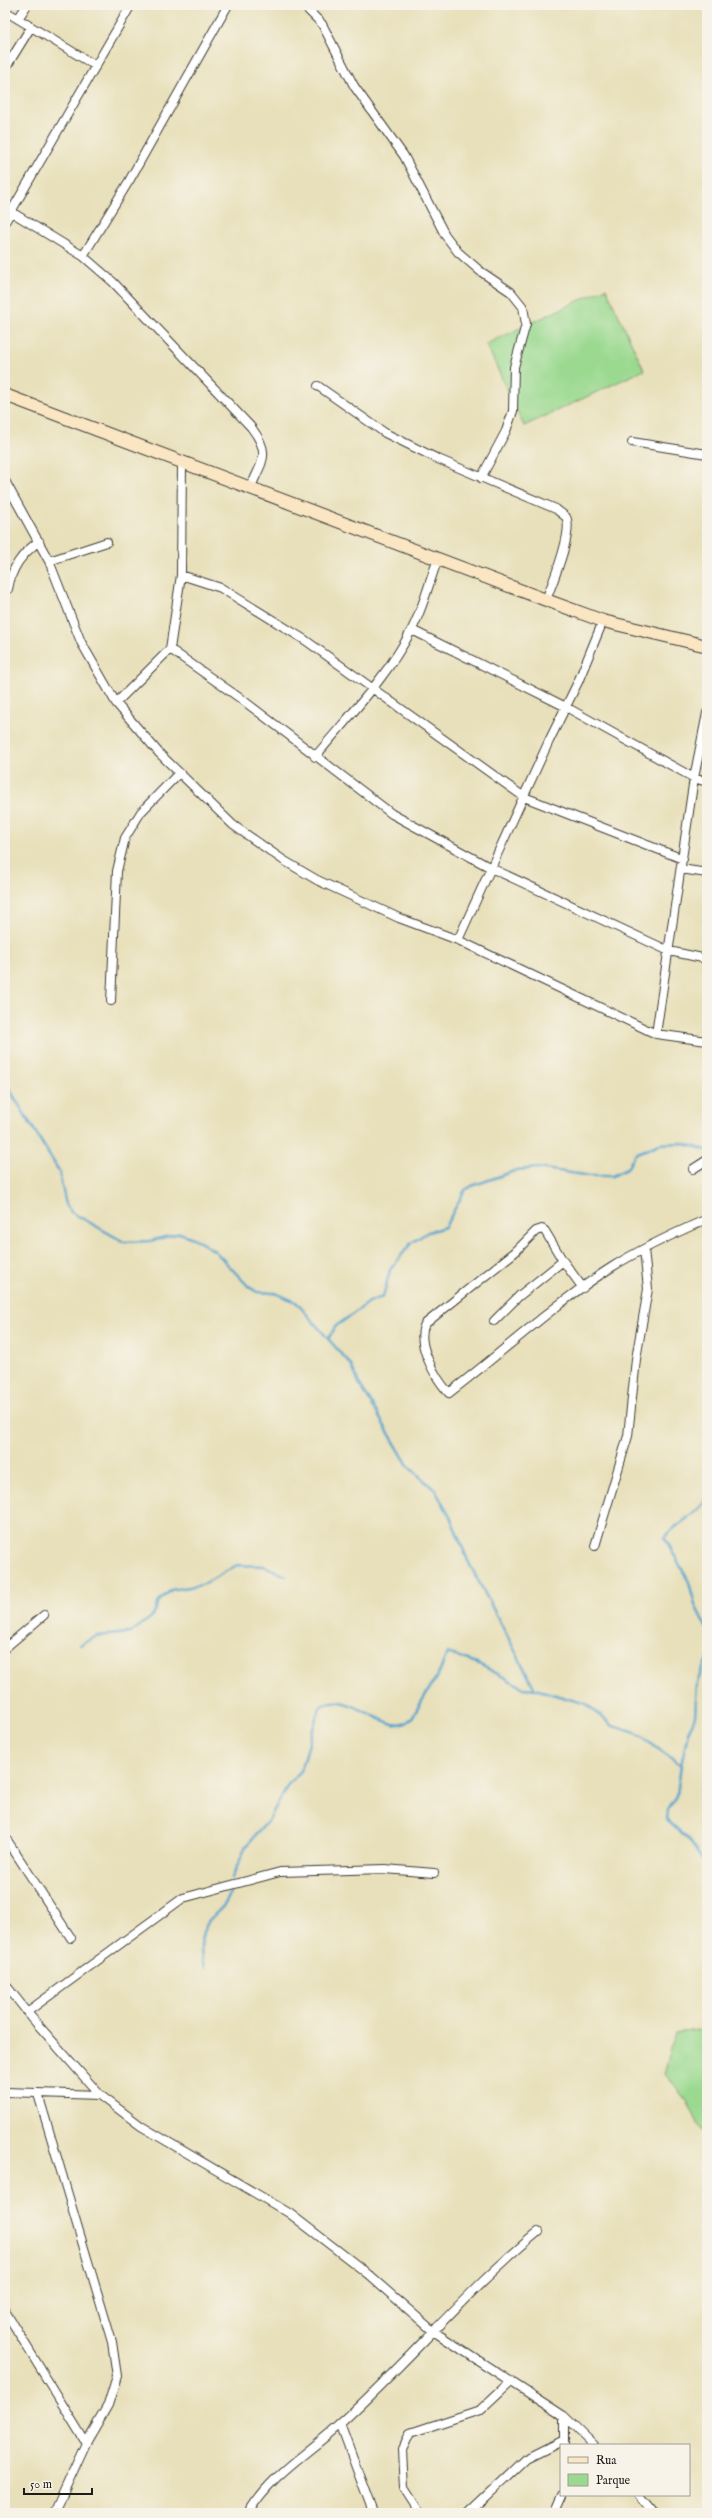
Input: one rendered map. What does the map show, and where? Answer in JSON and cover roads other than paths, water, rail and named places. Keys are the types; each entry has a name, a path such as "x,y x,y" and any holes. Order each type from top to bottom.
{"street":[{"path":"18,19 27,5"},
{"path":"5,222 8,209 96,66 131,5"},
{"path":"83,256 122,194 228,5"},
{"path":"303,5 322,24 354,86 404,156 444,235 458,252 480,271 511,292 523,307 526,324 514,367 513,411 506,431 481,478"},
{"path":"5,11 96,66"},
{"path":"5,69 31,27"},
{"path":"8,209 83,256 136,304 251,427 262,442 264,450 263,458 250,489"},
{"path":"318,386 385,433 481,478 556,509 566,517 568,527 566,539 546,600"},
{"path":"5,396 603,621 707,646"},
{"path":"632,442 707,454"},
{"path":"116,703 170,649 181,575 182,463"},
{"path":"5,481 49,561 81,642 116,703 179,773 233,825 283,860 317,880 399,918 458,940 656,1034 707,1041"},
{"path":"8,589 11,574 21,556 39,541"},
{"path":"49,561 107,542"},
{"path":"315,757 372,688 412,630 438,559"},
{"path":"181,575 210,584 232,595 305,640 524,797 683,859"},
{"path":"458,940 578,682 603,621"},
{"path":"412,630 566,707 694,778 707,782"},
{"path":"170,649 244,701 315,757 392,814 491,868 669,951 707,959"},
{"path":"656,1034 694,778 707,717"},
{"path":"111,1001 117,871 125,838 141,812 179,773"},
{"path":"681,869 707,873"},
{"path":"693,1169 707,1160"},
{"path":"583,1288 563,1261 545,1231 539,1230 510,1256 429,1320 421,1335 431,1368 449,1393 583,1288 611,1268 644,1249 707,1219"},
{"path":"595,1546 628,1436 636,1359 648,1290 644,1249"},
{"path":"494,1320 519,1296 563,1261"},
{"path":"5,1648 44,1615"},
{"path":"5,1837 71,1938"},
{"path":"27,2012 183,1898 280,1872 386,1869 434,1873"},
{"path":"5,1984 27,2012 100,2095 141,2126 289,2213 363,2270 433,2331 564,2416 593,2444"},
{"path":"5,2092 100,2095"},
{"path":"38,2094 116,2361 117,2376 108,2405 86,2443 54,2513"},
{"path":"248,2513 279,2474 340,2424 494,2268 538,2232"},
{"path":"5,2311 86,2443"},
{"path":"420,2513 404,2488 402,2450 410,2433 480,2410 512,2381"},
{"path":"564,2416 564,2443"},
{"path":"340,2424 373,2513"},
{"path":"469,2513 526,2459 560,2445"},
{"path":"555,2513 563,2496"},
{"path":"639,2496 653,2513"}],"waterway":[{"path":"5,1082 59,1171 66,1205 71,1212 124,1242 150,1241 180,1233 193,1238 215,1251 249,1287 257,1292 275,1293 296,1302 351,1365 359,1383 409,1467 435,1490 450,1516 468,1561 535,1689"},
{"path":"328,1339 336,1326 371,1301 383,1297 390,1270 411,1243 428,1232 445,1227 465,1190 472,1186 517,1170 538,1168 591,1176 612,1176 627,1169 635,1154 660,1144 681,1143 707,1150"},
{"path":"707,1497 703,1504 693,1514 675,1527 665,1538 689,1582 695,1605 707,1629"},
{"path":"80,1645 97,1636 130,1633 153,1616 159,1601 171,1590 202,1585 237,1565 264,1566 286,1576"},
{"path":"232,1878 246,1846 268,1821 289,1783 301,1771 319,1708 331,1702 343,1703 356,1707 394,1724 405,1723 413,1716 440,1671 447,1653 477,1663 524,1688 535,1689 586,1704 613,1726 636,1733 681,1765 677,1796 668,1809 667,1820 689,1840 707,1867"},
{"path":"681,1765 688,1733 695,1716 697,1682 707,1659"},
{"path":"204,1968 201,1942 206,1924 220,1910 230,1892"}]}
